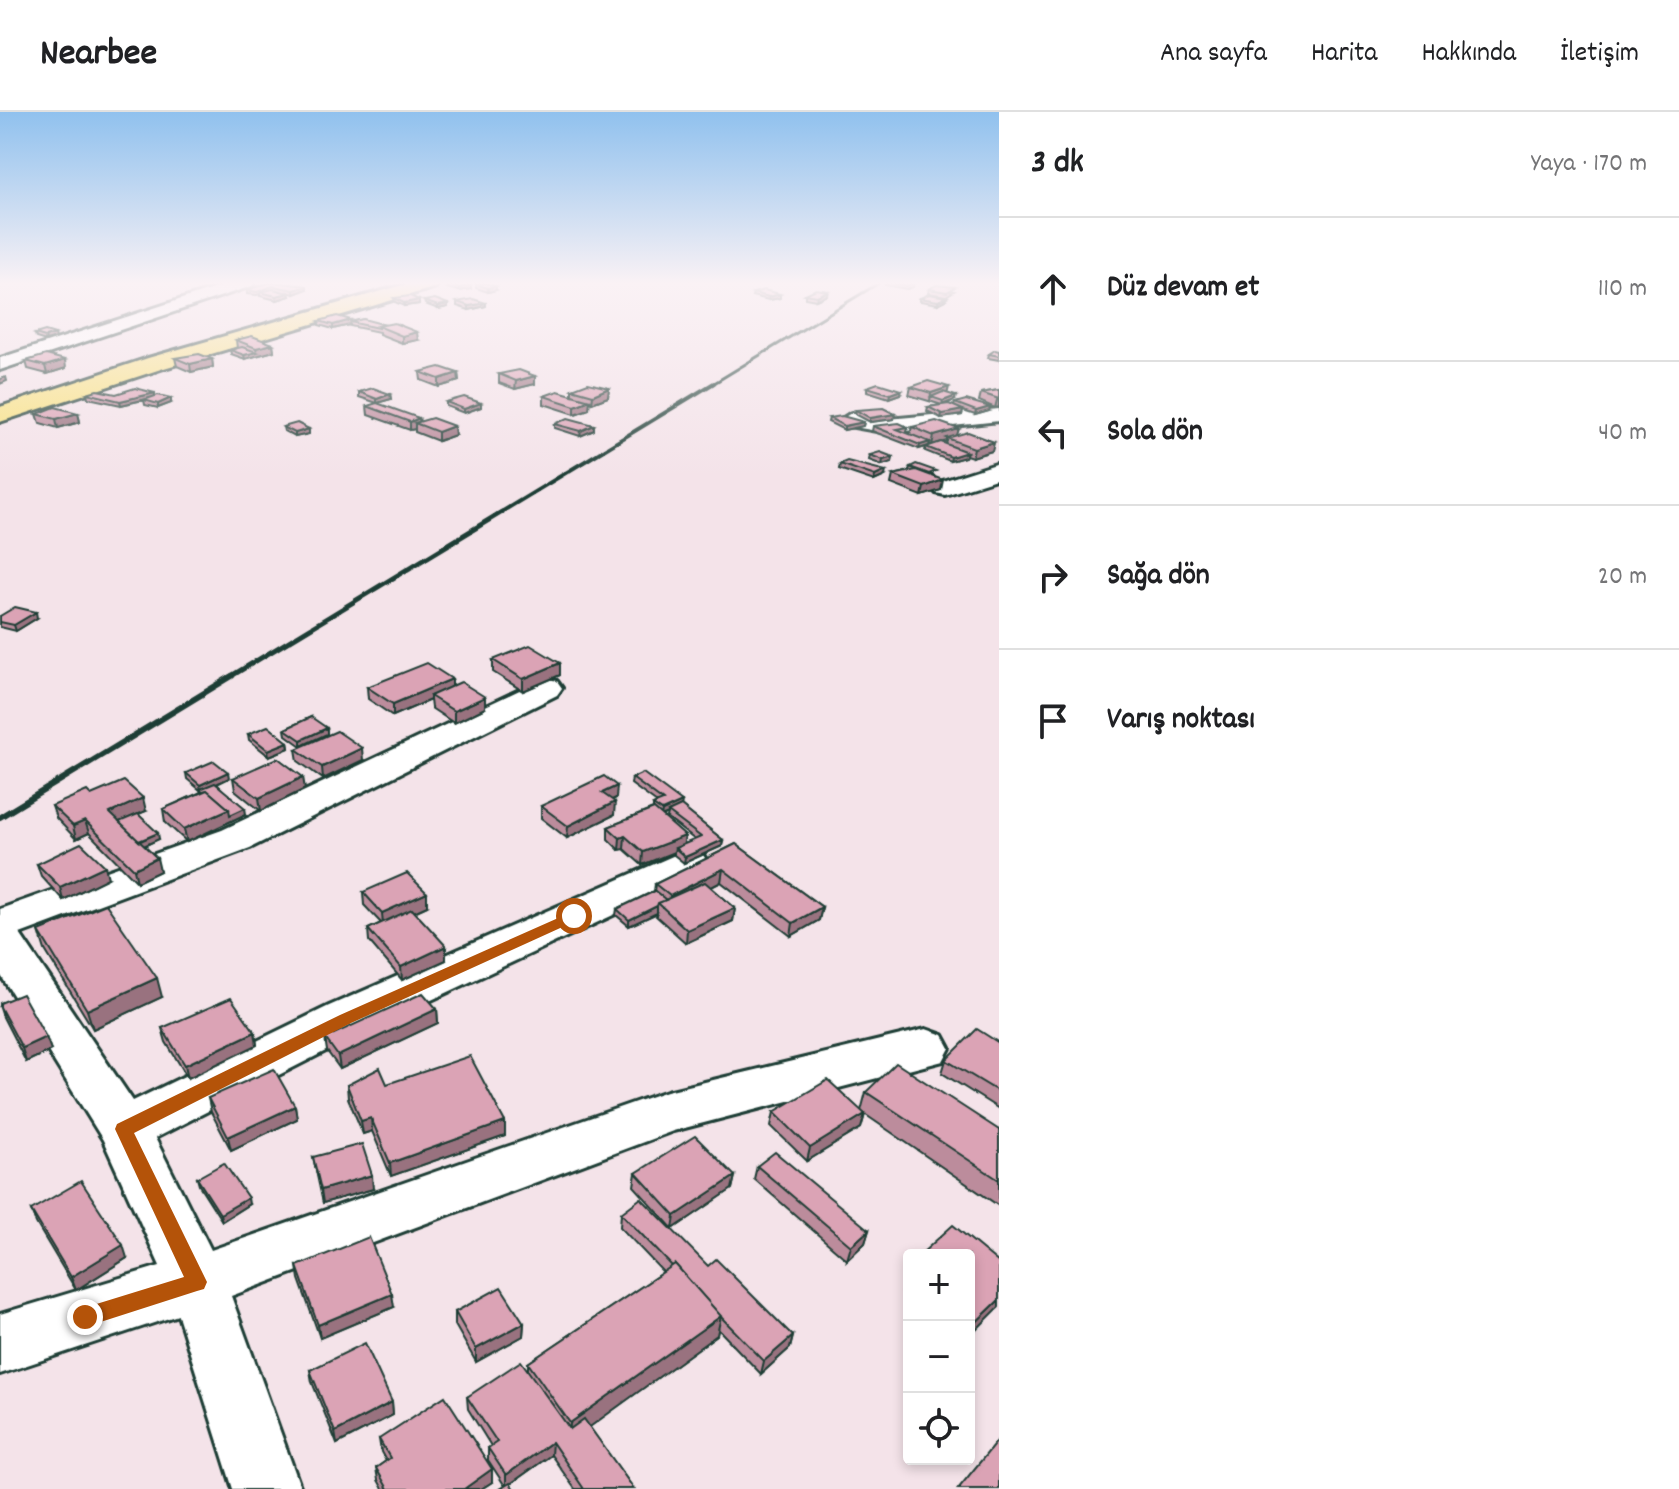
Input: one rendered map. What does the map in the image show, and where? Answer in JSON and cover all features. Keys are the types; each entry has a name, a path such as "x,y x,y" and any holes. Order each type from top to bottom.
{"highway":[{"path":"0,403 174,347"},
{"path":"0,415 210,347"}],"street":[{"path":"0,364 51,347"},
{"path":"851,420 888,426 999,415"},
{"path":"945,488 999,470"},
{"path":"0,925 236,839 545,688"},
{"path":"124,1129 346,1019 689,864"},
{"path":"0,938 124,1129 197,1282 267,1489"},
{"path":"0,1344 197,1282 667,1112 926,1048"}],"building":[{"path":"243,347 257,352 244,355 230,350"},
{"path":"199,354 212,359 190,364 175,358"},
{"path":"46,355 65,360 45,366 26,361"},
{"path":"440,367 458,373 439,379 420,372"},
{"path":"519,370 535,376 516,381 499,374"},
{"path":"928,381 949,387 931,393 911,387"},
{"path":"588,383 609,388 593,395 572,389"},
{"path":"878,383 901,390 890,394 867,387"},
{"path":"135,388 155,393 120,401 87,393 97,390 116,394"},
{"path":"373,388 390,394 377,399 359,392"},
{"path":"999,390 999,399 981,393"},
{"path":"558,391 590,400 575,406 544,396"},
{"path":"943,392 956,396 943,401 931,397"},
{"path":"158,395 171,398 158,404 144,400"},
{"path":"464,397 481,403 464,409 446,402"},
{"path":"966,400 990,407 976,411 955,403"},
{"path":"377,403 419,418 410,422 367,406"},
{"path":"949,404 963,410 942,414 928,407"},
{"path":"55,407 78,413 56,419 37,414"},
{"path":"883,408 895,414 870,418 856,410"},
{"path":"842,416 864,422 844,426 829,418"},
{"path":"432,418 454,426 438,432 415,423"},
{"path":"568,418 594,425 581,431 555,424"},
{"path":"936,421 959,429 934,436 912,427"},
{"path":"297,423 309,429 295,433 283,427"},
{"path":"899,423 908,427 897,429 930,442 920,445 873,426"},
{"path":"968,432 994,442 974,448 947,438"},
{"path":"941,442 967,452 951,457 926,447"},
{"path":"880,452 893,457 883,460 870,455"},
{"path":"847,461 886,471 875,476 840,464"},
{"path":"916,464 936,471 929,474 910,467"},
{"path":"916,470 943,480 924,487 893,475"},
{"path":"15,607 36,612 14,625 0,622 0,616"},
{"path":"530,645 560,663 523,679 493,660"},
{"path":"427,663 452,679 393,704 367,687"},
{"path":"461,682 485,697 454,711 430,696"},
{"path":"311,717 327,728 301,740 285,729"},
{"path":"268,726 288,742 268,750 248,734"},
{"path":"337,731 362,748 322,767 296,749"},
{"path":"278,758 303,777 259,798 233,778"},
{"path":"214,761 228,772 200,785 186,773"},
{"path":"643,773 682,802 662,811 653,805 663,801 632,778"},
{"path":"604,776 617,786 602,793 615,802 568,826 541,806"},
{"path":"124,781 143,798 110,813 157,858 134,869 85,821 73,826 52,806 87,791 91,795"},
{"path":"215,783 245,808 230,815 229,809 207,790 200,789"},
{"path":"207,790 229,809 184,829 163,809"},
{"path":"681,806 723,840 685,857 675,848 701,837 668,812"},
{"path":"654,809 685,836 643,852 625,836 620,838 608,827"},
{"path":"138,814 158,833 139,841 119,822"},
{"path":"81,843 105,866 60,887 37,864"},
{"path":"736,844 822,907 793,923 723,869 670,896 655,884"},
{"path":"407,873 427,893 382,913 363,892"},
{"path":"705,882 735,908 687,930 658,903"},
{"path":"655,891 666,900 629,920 617,909"},
{"path":"106,904 157,978 87,1010 39,931"},
{"path":"412,909 446,946 401,967 368,929"},
{"path":"423,993 437,1009 338,1056 325,1038"},
{"path":"22,994 46,1037 22,1048 0,1003"},
{"path":"231,998 255,1032 185,1065 162,1028"},
{"path":"977,1029 999,1043 999,1092 946,1060"},
{"path":"470,1056 505,1122 390,1163 371,1118 361,1121 347,1085 380,1068 387,1084"},
{"path":"896,1063 999,1130 999,1180 866,1092"},
{"path":"274,1069 295,1106 228,1137 208,1098"},
{"path":"828,1080 865,1114 810,1148 774,1112"},
{"path":"695,1136 735,1176 675,1216 636,1173"},
{"path":"362,1144 372,1175 321,1190 313,1157"},
{"path":"775,1152 869,1230 851,1246 757,1166"},
{"path":"224,1163 248,1198 220,1214 197,1178"},
{"path":"81,1181 123,1245 71,1277 31,1210"},
{"path":"641,1198 708,1266 716,1259 793,1336 764,1361 675,1264 672,1266 621,1213"},
{"path":"953,1225 999,1263 999,1300 975,1323 975,1249 927,1249"},
{"path":"369,1237 392,1294 318,1325 297,1266"},
{"path":"675,1264 721,1316 570,1423 528,1363"},
{"path":"501,1287 524,1323 476,1349 455,1312"},
{"path":"365,1343 392,1402 335,1432 310,1370"},
{"path":"521,1361 570,1429 584,1419 634,1489 584,1489 552,1442 506,1475 488,1448 497,1442 467,1397"},
{"path":"445,1396 492,1469 464,1489 388,1489 376,1468 390,1458 379,1439"},
{"path":"997,1441 999,1489 958,1489"},
{"path":"510,1483 514,1489 500,1489"}],"railway":[{"path":"711,385 773,347"},
{"path":"498,514 714,383"},
{"path":"228,678 502,512"},
{"path":"0,817 232,676"}],"route":[{"path":"85,1317 197,1282 124,1129 346,1019 574,916"}]}
